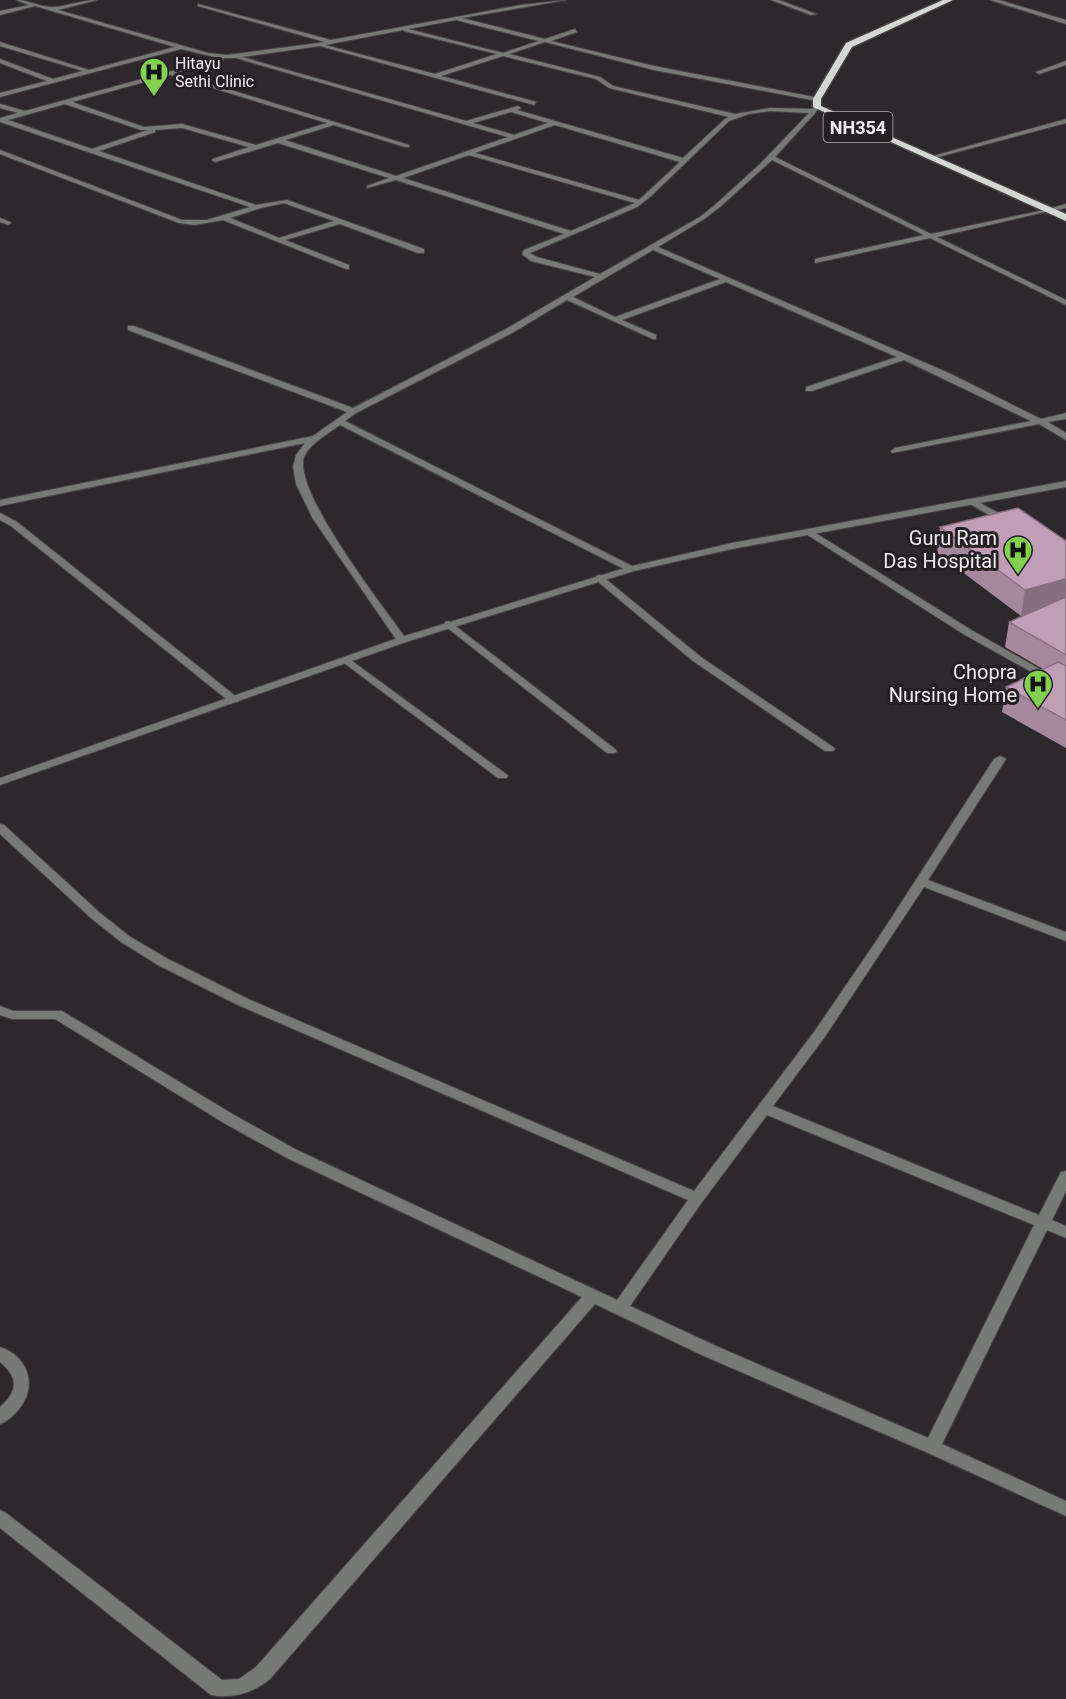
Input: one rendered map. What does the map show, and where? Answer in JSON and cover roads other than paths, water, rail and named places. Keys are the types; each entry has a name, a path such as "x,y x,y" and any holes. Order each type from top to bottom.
{"highway":[{"name":"NH354","path":"949,0 849,45 816,106 1066,218"}],"street":[{"path":"19,0 216,57 235,57 334,42 562,0"},
{"path":"51,9 94,0"},
{"path":"774,0 813,14"},
{"path":"993,0 1066,22"},
{"path":"0,13 36,5"},
{"path":"200,5 334,42"},
{"path":"457,18 543,41 816,106"},
{"path":"402,29 598,78 611,87 735,116"},
{"path":"436,76 575,31"},
{"path":"0,44 88,71"},
{"path":"317,44 534,103 467,123"},
{"path":"0,95 182,47"},
{"path":"1,120 227,57"},
{"path":"235,57 514,137"},
{"path":"0,61 53,81"},
{"path":"1039,72 1066,63"},
{"path":"170,74 407,146"},
{"path":"65,102 143,129 160,129"},
{"path":"0,106 25,114"},
{"path":"602,277 526,255 532,248 624,211 640,202 727,120 766,109 816,106"},
{"path":"402,640 318,519 301,484 297,467 300,455 315,439 353,411 509,331 715,208 771,157 816,106"},
{"path":"510,110 685,161"},
{"path":"1,120 256,207"},
{"path":"929,158 1066,121"},
{"path":"215,159 333,123"},
{"path":"369,188 555,123"},
{"path":"92,151 175,126 186,127 255,147"},
{"path":"277,140 570,233"},
{"path":"0,152 181,222 201,224 271,202 291,202 421,251"},
{"path":"469,153 640,202"},
{"path":"771,157 1066,303"},
{"path":"818,261 1066,206"},
{"path":"223,218 346,267"},
{"path":"279,240 342,221"},
{"path":"653,247 904,357 1041,422 1066,437"},
{"path":"616,319 726,279"},
{"path":"567,297 653,337"},
{"path":"131,328 353,411"},
{"path":"809,389 904,357"},
{"path":"895,451 1066,416"},
{"path":"338,421 631,569"},
{"path":"0,503 315,439"},
{"path":"0,782 449,624 631,569 809,532 1066,484"},
{"path":"973,502 1014,526"},
{"path":"0,516 14,524 234,700"},
{"path":"809,532 969,633 1066,688"},
{"path":"599,578 697,659 829,749"},
{"path":"449,624 611,751"},
{"path":"348,661 502,776"},
{"path":"620,1309 697,1198 825,1025 922,882 1000,759"},
{"path":"0,828 95,915 125,939 163,962 243,1002 697,1198"},
{"path":"922,882 1066,937"},
{"path":"0,1010 12,1015 57,1014 229,1119 292,1154 710,1351 932,1447 1066,1509"},
{"path":"764,1108 1066,1233"},
{"path":"932,1447 1066,1176"},
{"path":"0,1518 218,1689 234,1690 249,1685 271,1664 593,1295"},
{"path":"0,1353 12,1362 21,1377 23,1389 17,1403 0,1418"}],"place":[{"name":"Hitayu Sethi Clinic","path":"154,98"},
{"name":"Guru Ram Das Hospital","path":"1018,576"},
{"name":"Chopra Nursing Home","path":"1038,710"}]}
